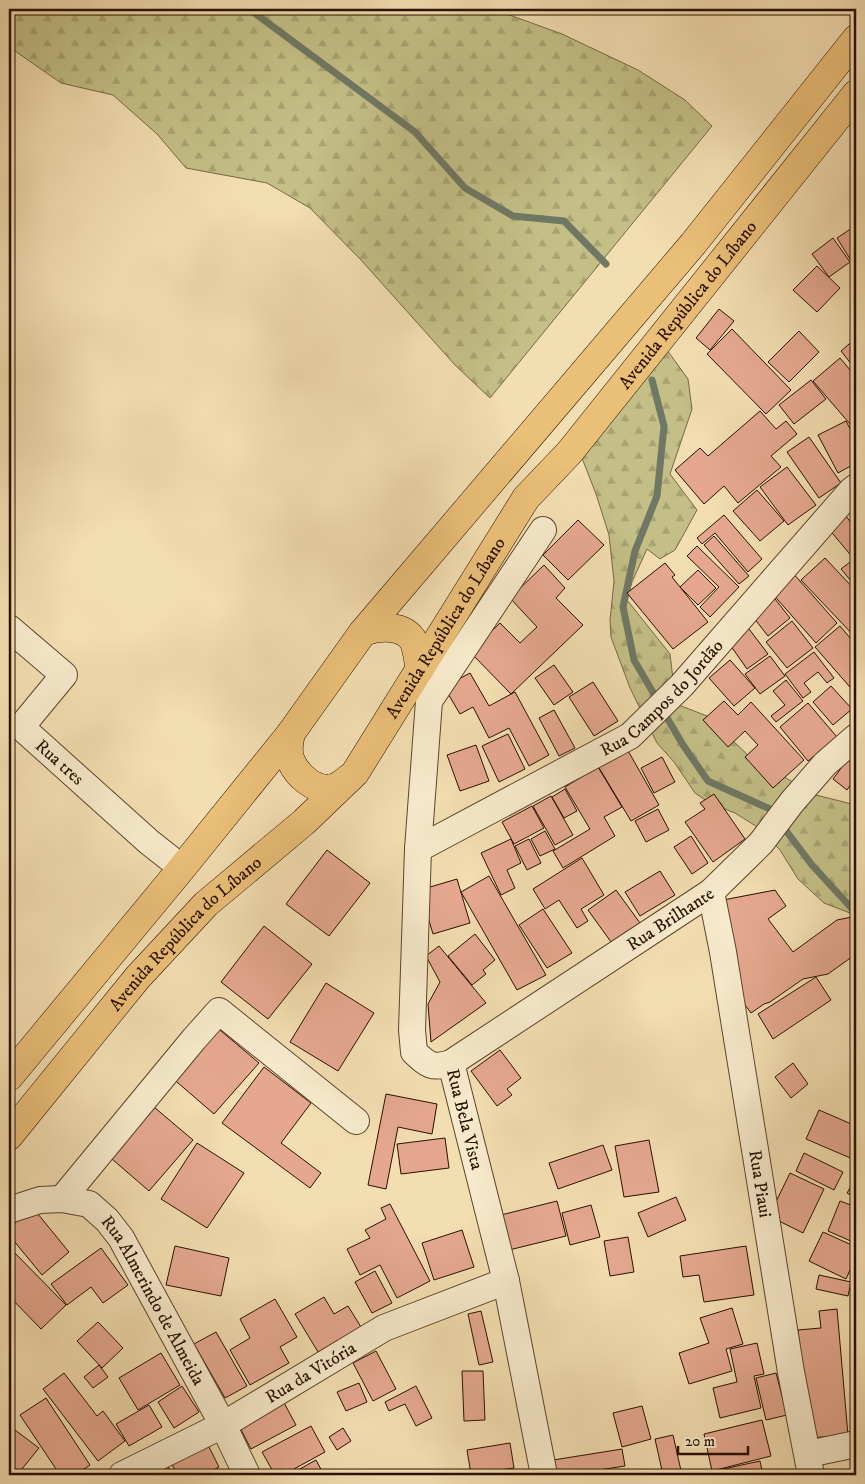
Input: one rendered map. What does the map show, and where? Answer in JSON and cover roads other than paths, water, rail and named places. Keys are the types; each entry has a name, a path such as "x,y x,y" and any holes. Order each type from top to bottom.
{"main road":[{"name":"Avenida República do Líbano","path":"9,1077 182,868 290,733 362,632 693,244 856,39"},
{"name":"Avenida República do Líbano","path":"9,1136 138,977 206,904 304,822 355,773 526,498 569,453 856,94"},
{"path":"362,632 385,627 393,628 407,635 413,640 420,670"},
{"path":"290,733 288,744 291,760 297,772 315,786 332,788 341,785 355,773"}],"street":[{"name":"Rua Campos do Jordão","path":"418,849 630,736 682,685 856,487"},
{"path":"429,701 543,530"},
{"name":"Rua tres","path":"9,628 64,675 15,734 182,868"},
{"name":"Rua Bela Vista","path":"420,670 429,701 418,849 412,1030 414,1052 426,1064 438,1067 451,1063 506,1281 544,1475"},
{"name":"Rua Brilhante","path":"451,1063 711,892 761,843 792,802 825,764 856,737"},
{"name":"Rua Piaui","path":"711,892 725,962 791,1372 809,1465"},
{"path":"62,1198 219,1011 356,1121"},
{"name":"Rua Almerindo de Almeida","path":"9,1210 40,1200 62,1198 89,1204 107,1220 121,1238 223,1425 247,1475"},
{"name":"Rua da Vitória","path":"122,1475 223,1425 384,1328 506,1281"},
{"path":"809,1465 856,1444 856,1437"}],"waterway":[{"path":"249,9 415,132 465,188 513,216 564,221 606,264"},
{"path":"652,380 664,426 657,496 635,551 623,607 634,660 658,701"},
{"path":"663,711 683,745 708,781 770,809 775,815"},
{"path":"781,824 812,865 856,913"}]}
